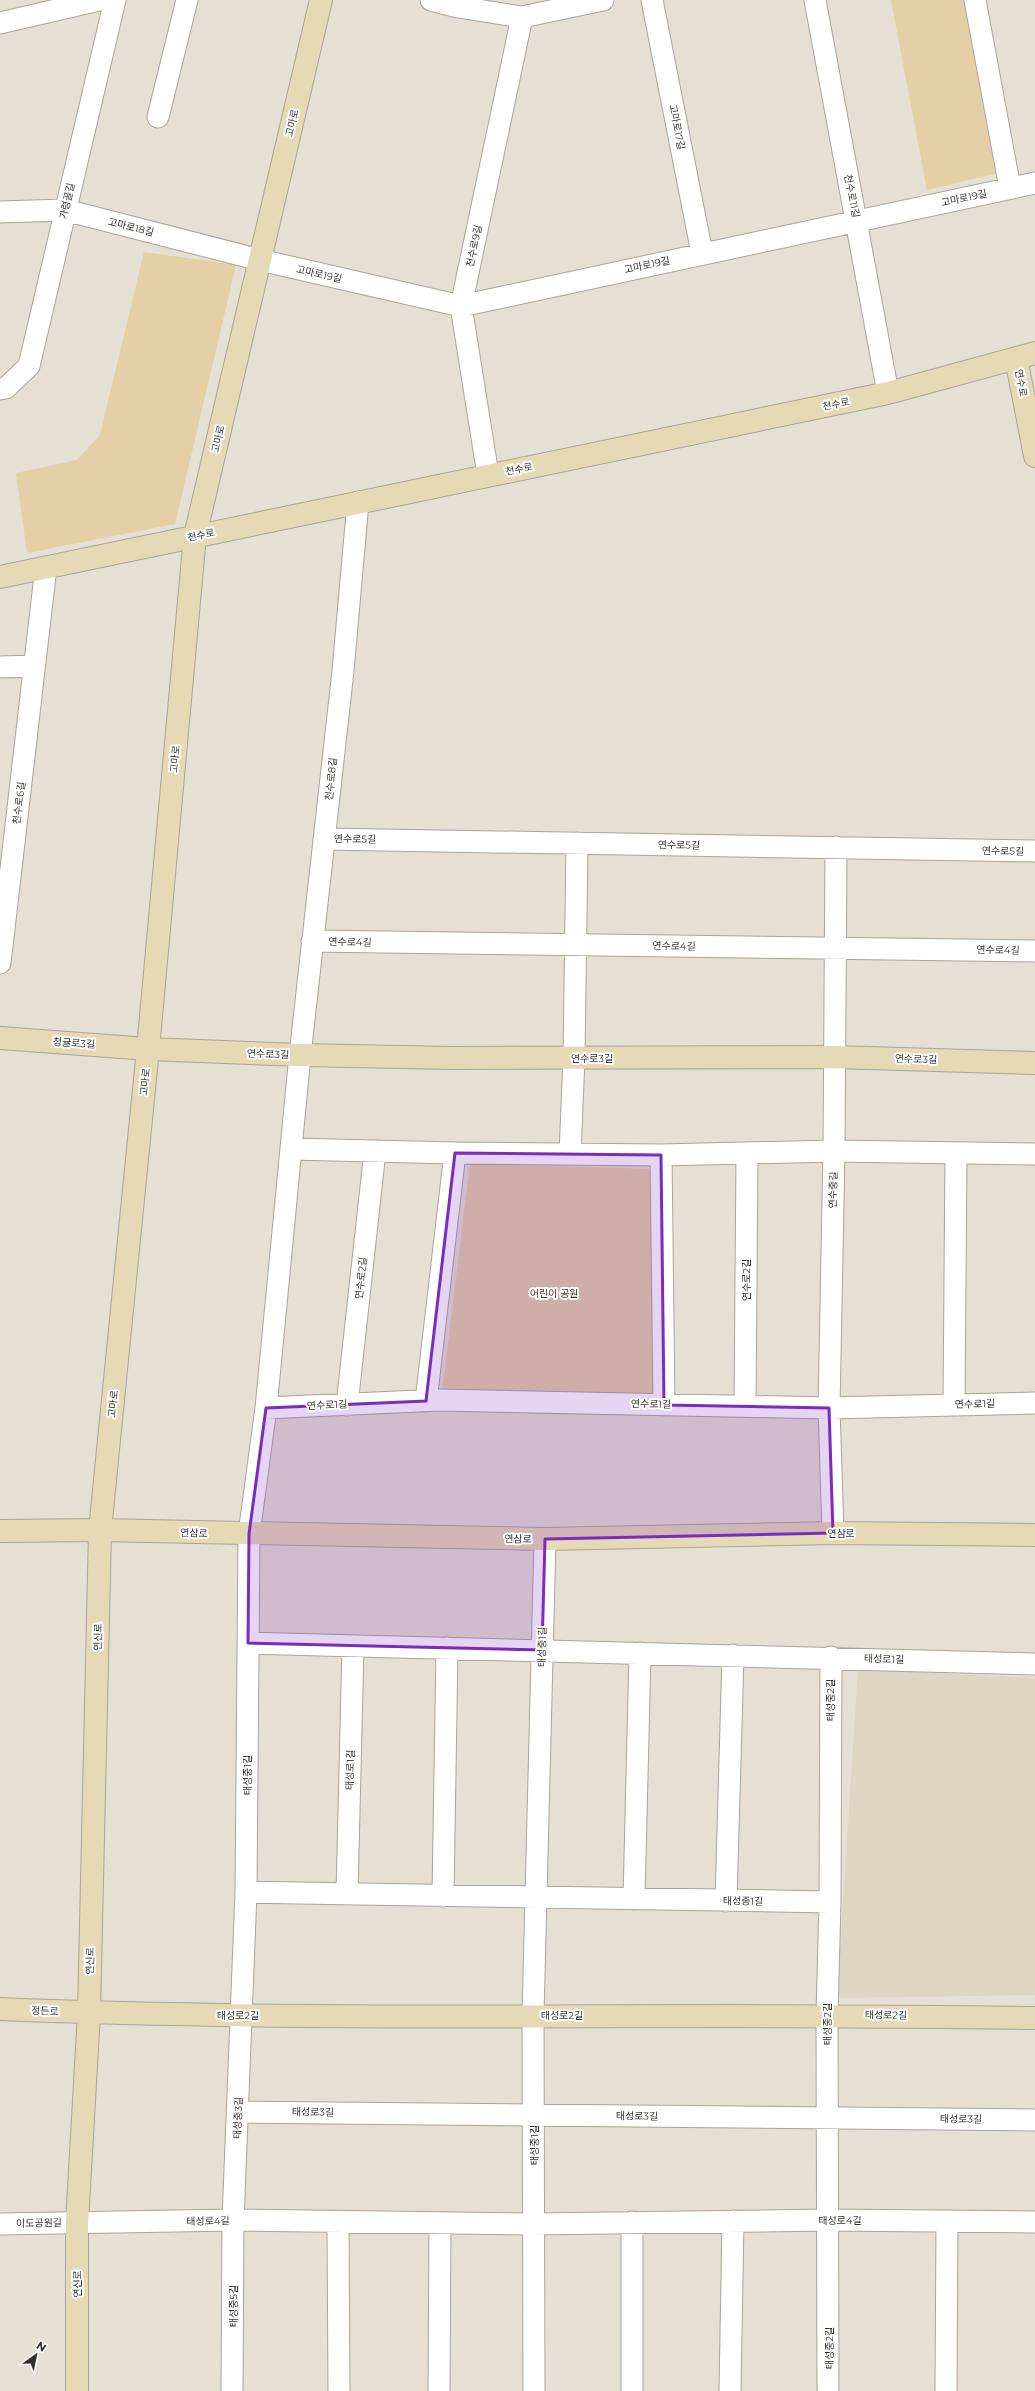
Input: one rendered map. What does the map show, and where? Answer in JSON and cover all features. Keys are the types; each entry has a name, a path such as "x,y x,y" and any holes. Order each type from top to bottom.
{"main road":[{"name":"고마로","path":"100,1530 148,1049 195,536 321,0"},
{"name":"천수로","path":"0,577 888,393 1025,356"},
{"name":"연수로","path":"1025,356 1035,456"},
{"name":"청귤로3길","path":"0,1038 148,1049"},
{"name":"연수로3길","path":"148,1049 300,1055 574,1058 835,1057 1035,1063"},
{"name":"연삼로","path":"0,1531 100,1530 545,1539 833,1533 1035,1535"},
{"name":"연신로","path":"77,2391 77,2223 89,2013 100,1530"},
{"name":"정든로","path":"0,2010 89,2013"},
{"name":"태성로2길","path":"89,2013 243,2015 827,2014 1035,2018"}],"street":[{"path":"0,23 99,0"},
{"name":"가령골길","path":"0,389 6,388 29,366 115,0"},
{"path":"158,117 187,0"},
{"path":"431,0 458,7 522,18 565,4 603,0"},
{"name":"고마로17길","path":"652,0 702,253"},
{"name":"천수로11길","path":"815,0 888,393"},
{"path":"975,0 1010,188"},
{"name":"천수로9길","path":"488,475 461,306 522,18"},
{"name":"고마로19길","path":"260,260 461,306 702,253 1035,183"},
{"name":"고마로18길","path":"0,212 65,210 260,260"},
{"name":"천수로8길","path":"300,1055 343,671 358,502"},
{"name":"천수로6길","path":"0,963 1,940 46,567"},
{"path":"0,667 34,666"},
{"name":"연수로5길","path":"324,839 1035,851"},
{"path":"570,1154 574,1058 577,843"},
{"name":"연수중길","path":"833,1533 829,1408 834,1151 836,847"},
{"name":"연수로4길","path":"312,941 1035,951"},
{"path":"249,1534 266,1408 300,1055"},
{"path":"291,1148 454,1153 661,1155 834,1151 1035,1154"},
{"name":"연수로2길","path":"347,1405 375,1151"},
{"path":"426,1401 454,1153"},
{"name":"연수로2길","path":"745,1406 747,1153"},
{"path":"954,1405 956,1153"},
{"path":"661,1155 664,1405"},
{"name":"연수로1길","path":"266,1408 426,1401 829,1408 1035,1403"},
{"name":"태성중1길","path":"243,2015 246,1892 249,1534"},
{"name":"태성중1길","path":"534,2391 534,2015 545,1539"},
{"name":"태성로1길","path":"248,1643 830,1657 1035,1664"},
{"name":"태성로1길","path":"347,1894 353,1646"},
{"path":"443,1896 447,1648"},
{"path":"634,1900 640,1652"},
{"path":"726,1901 733,1655"},
{"name":"태성중2길","path":"828,2391 829,2220 827,2014 830,1902 830,1657"},
{"path":"246,1892 537,1898"},
{"name":"태성중1길","path":"537,1898 830,1902"},
{"name":"태성중3길","path":"233,2220 243,2015"},
{"name":"태성로3길","path":"238,2112 1035,2120"},
{"name":"태성로4길","path":"77,2223 233,2220 534,2224 829,2220 1035,2222"},
{"name":"태성중5길","path":"232,2391 233,2220"},
{"path":"730,2391 733,2221"},
{"path":"946,2391 947,2221"},
{"path":"338,2222 339,2391"},
{"path":"632,2222 632,2391"},
{"name":"이도공원길","path":"0,2224 77,2223"},
{"path":"439,2391 440,2223"}],"highlighted area":[{"path":"455,1153 661,1155 664,1405 829,1408 833,1533 545,1539 542,1650 248,1643 249,1534 266,1408 426,1401"}],"shaded area":[{"path":"858,1669 1035,1678 1035,1995 837,1998"}],"green space":[{"path":"891,0 966,0 998,173 927,190"},
{"path":"144,252 236,265 175,524 27,553 16,473 77,460 100,435"},
{"name":"어린이 공원","path":"470,1163 652,1169 655,1395 442,1392"}]}
